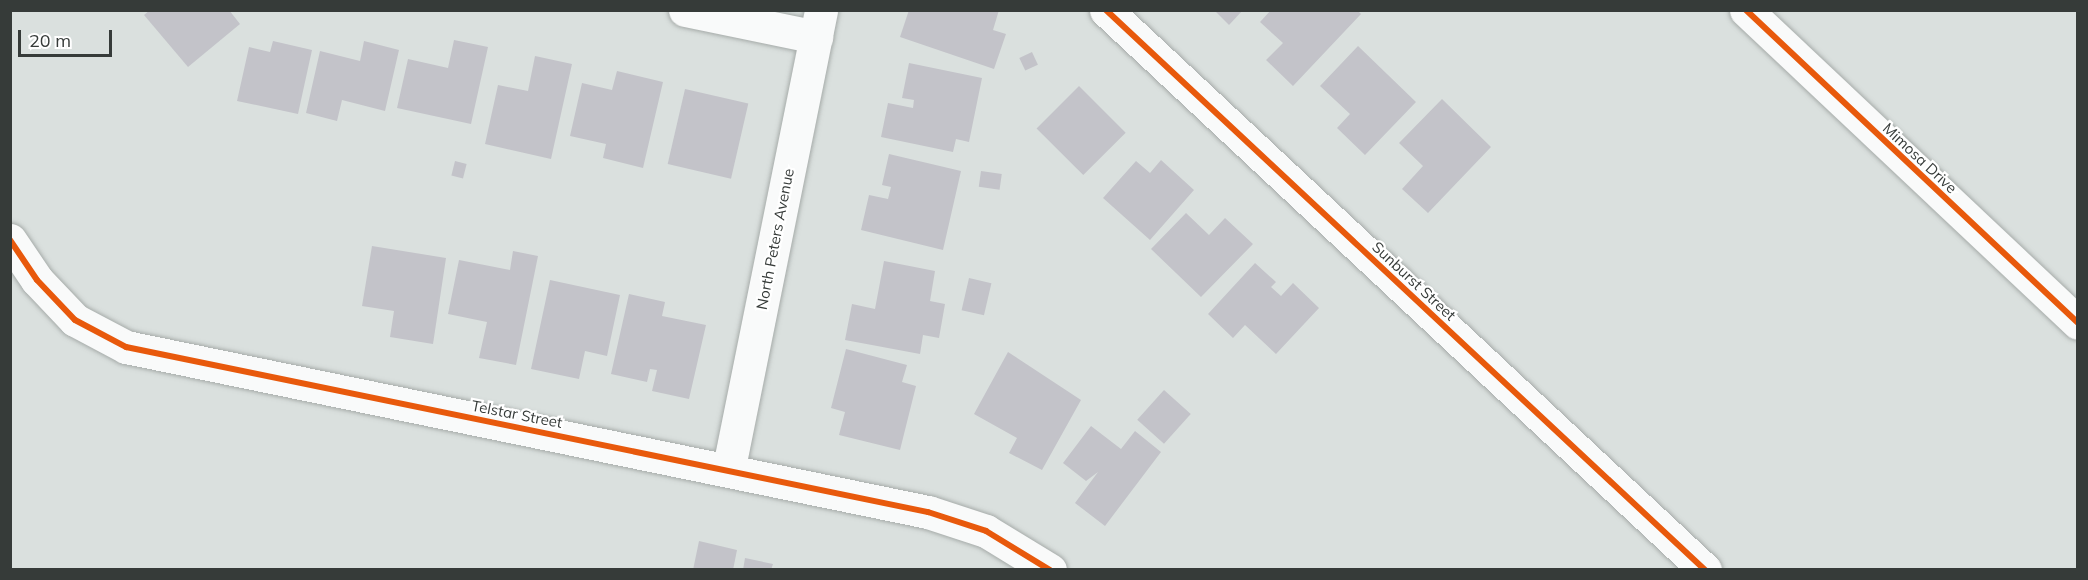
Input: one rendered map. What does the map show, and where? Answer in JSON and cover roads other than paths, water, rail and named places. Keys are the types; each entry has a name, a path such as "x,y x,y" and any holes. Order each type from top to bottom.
{"street":[{"path":"685,10 818,24"},
{"name":"Sunburst Street","path":"1106,10 1705,570"},
{"name":"Mimosa Drive","path":"1746,10 2078,323"},
{"name":"North Peters Avenue","path":"729,467 818,24"},
{"name":"Telstar Street","path":"10,240 37,280 75,320 126,347 729,467 928,512 986,531 1050,570"}]}
